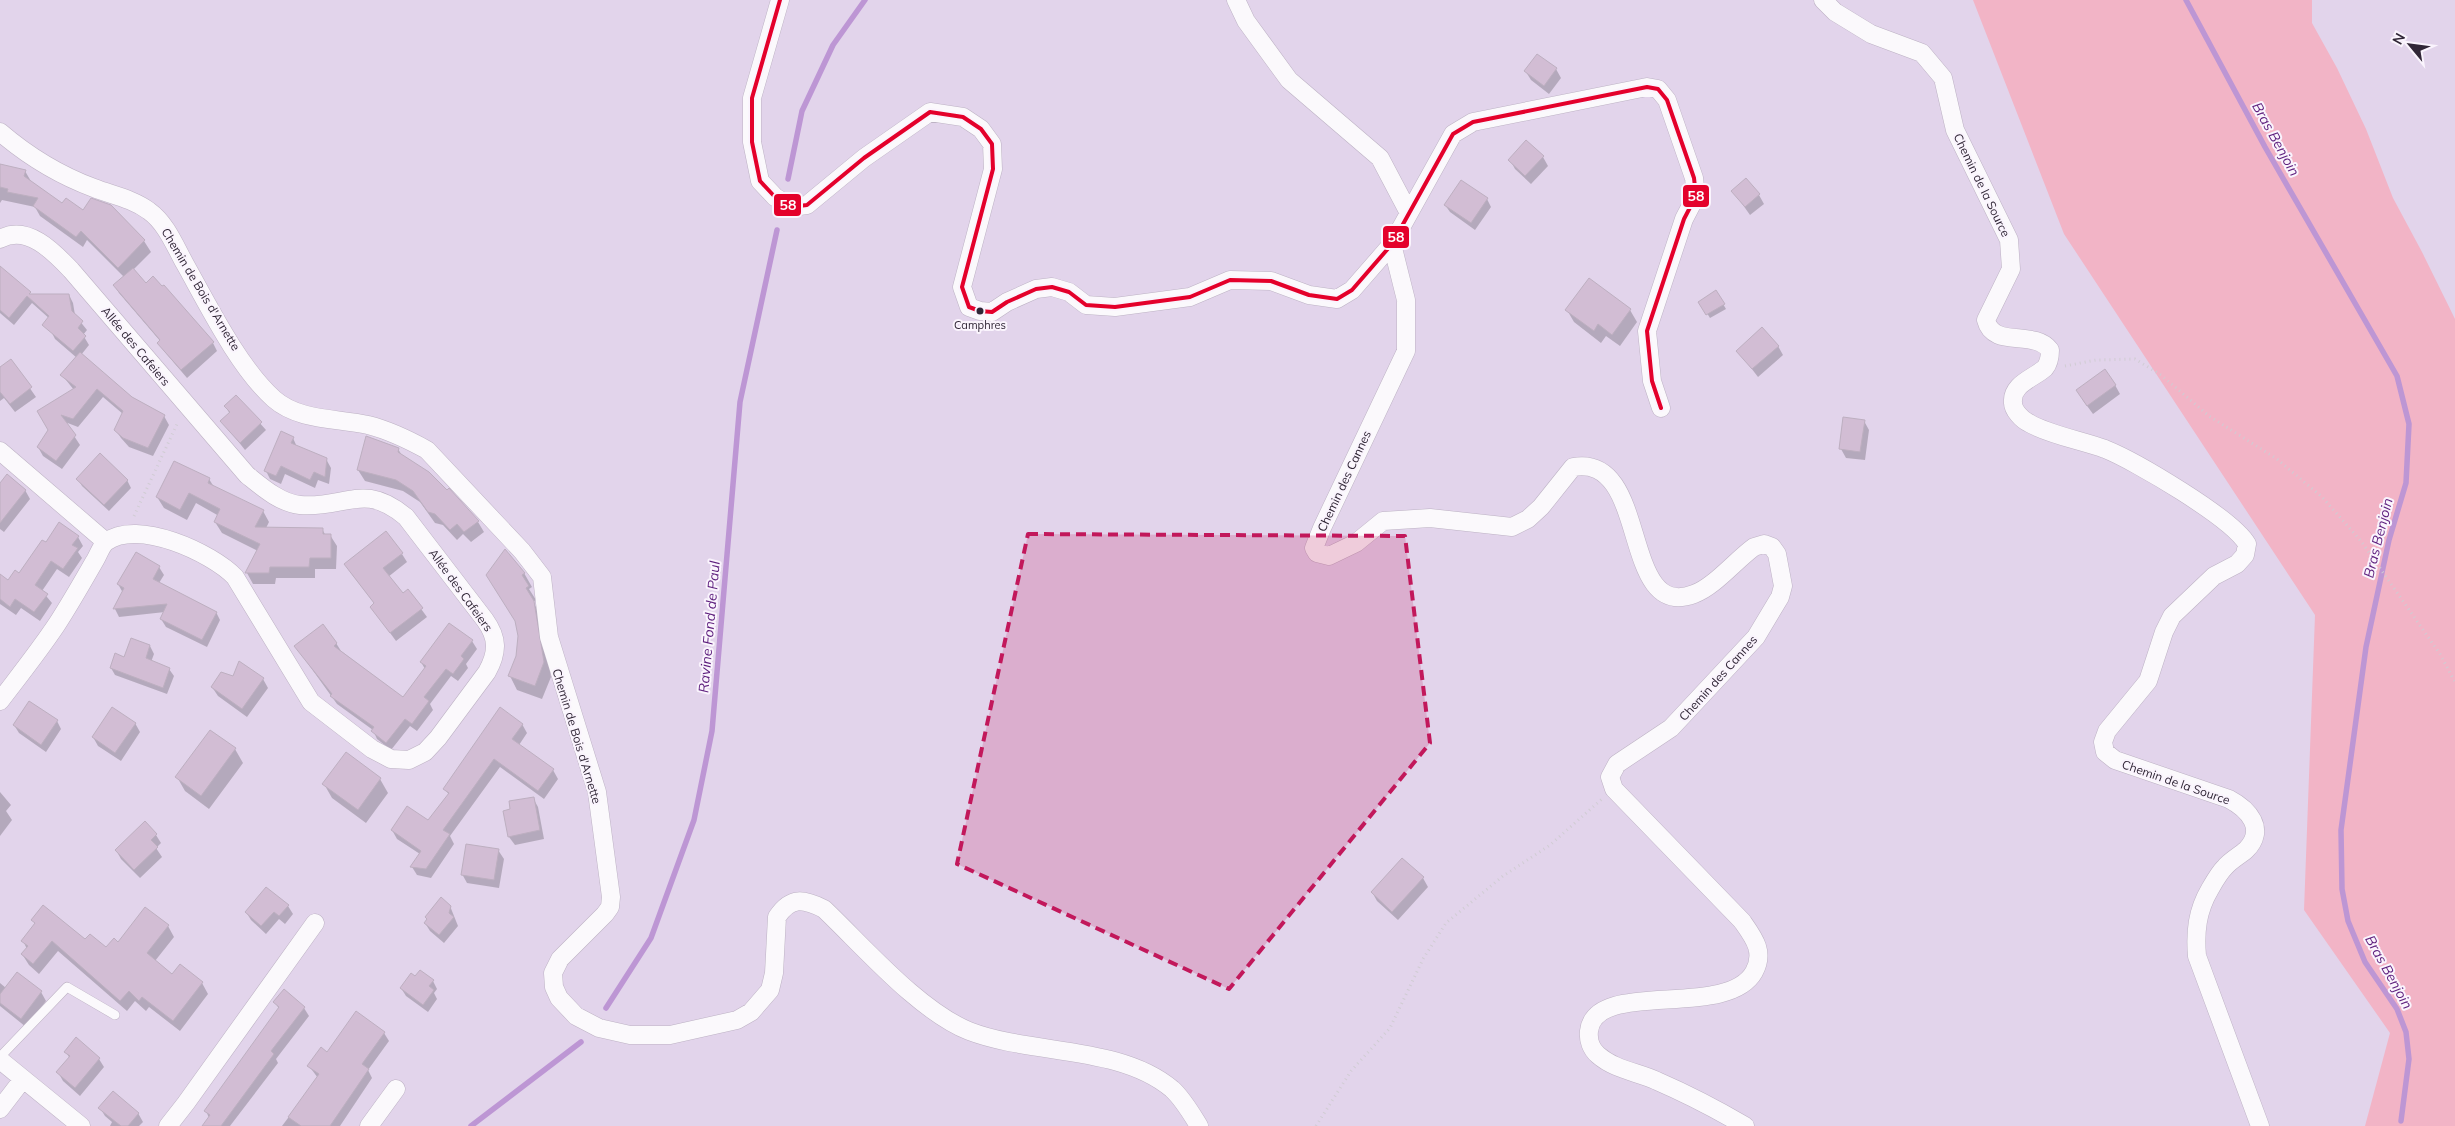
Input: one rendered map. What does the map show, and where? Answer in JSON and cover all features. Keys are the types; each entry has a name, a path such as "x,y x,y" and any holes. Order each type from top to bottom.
{"street":[{"path":"780,0 752,98 752,142 760,181 775,197 791,207 807,206 864,158 930,112 963,117 981,129 992,144 993,169 962,287 969,307 980,312 992,312 1007,302 1036,289 1052,287 1070,292 1086,305 1115,307 1190,297 1230,280 1271,281 1309,294 1337,299 1352,290 1392,244 1453,134 1472,122 1647,87 1658,89 1667,100 1670,114 1694,178 1696,196 1684,219 1647,331 1652,382 1661,408"},
{"path":"1236,0 1246,20 1289,80 1380,158 1409,213"},
{"name":"Chemin de la Source","path":"1824,0 1835,12 1871,34 1922,53 1943,78 1954,130 2009,240 2011,269 1986,320 1989,329 1996,335 2037,340 2045,343 2050,350 2049,360 2045,368 2026,380 2013,396 2012,405 2017,413 2029,423 2106,449 2152,472 2235,529 2247,544 2245,555 2237,564 2214,576 2172,616 2164,632 2148,681 2107,732 2103,742 2105,752 2115,760 2229,799 2243,806 2251,815 2255,830 2252,840 2247,848 2224,867 2209,889 2199,913 2195,936 2197,956 2260,1126"},
{"name":"Chemin de Bois d'Arnette","path":"0,132 34,158 62,174 130,200 149,210 164,226 222,330 257,380 276,400 300,414 369,425 410,441 427,450 522,551 542,578 548,637 597,792 611,897 610,907 605,914 560,959 553,973 556,993 576,1016 599,1028 630,1035 670,1035 738,1020 761,1003 770,990 774,973 777,917 790,903 808,901 824,909 920,1001 944,1018 969,1031 1016,1044 1130,1066 1151,1075 1173,1090 1199,1126"},
{"name":"Allée des Cafeiers","path":"0,239 7,235 19,234 42,243 53,252 71,270 247,475 263,489 299,505 316,505 360,498 378,499 394,506 406,517 493,631 497,646 494,660 438,738 425,752 409,760 391,759 372,749 311,702 235,577 228,569 218,562 160,536 144,533 127,534 106,542"},
{"name":"Chemin des Cannes","path":"1392,244 1406,300 1406,351 1322,528 1314,548 1317,554 1329,556 1356,543 1384,520 1430,518 1512,527 1528,519 1541,507 1573,467 1583,466 1593,468 1616,487 1624,502 1649,579 1661,593 1676,598 1695,594 1754,547 1764,544 1772,547 1777,554 1782,574 1780,597 1756,637 1671,728 1617,764 1610,777 1614,789"},
{"path":"0,451 106,542 57,624 0,702"},
{"path":"1614,789 1742,921 1756,941 1760,954 1751,978 1739,988 1718,995 1628,1003 1610,1007 1601,1013 1590,1026 1591,1044 1598,1055 1611,1064 1663,1084 1710,1106 1745,1126"},
{"path":"168,1126 186,1104 315,922"},
{"path":"0,1058 81,1126"},
{"path":"0,1109 23,1079"},
{"path":"369,1126 396,1089"}],"lane":[{"path":"0,1058 67,987 115,1014"}],"path":[{"path":"2045,368 2105,359 2135,359 2161,375 2209,416 2277,459 2322,497 2361,541 2440,654 2455,682"},
{"path":"127,534 186,405"},
{"path":"1316,1126 1351,1071 1390,1028 1423,959 1446,923 1503,876 1550,845 1614,789"}],"highlighted area":[{"path":"1028,534 1405,536 1430,743 1229,989 957,864"}],"shaded area":[{"path":"1973,0 2312,0 2312,23 2337,68 2366,129 2393,198 2455,319 2455,1126 2365,1126 2390,1033 2304,910 2315,615 2064,234"}],"building":[{"path":"1537,54 1557,68 1544,86 1524,71"},
{"path":"1526,140 1544,156 1525,176 1508,160"},
{"path":"0,164 26,170 24,176 62,203 66,198 83,210 91,198 111,205 145,240 118,268 81,231 76,237 33,206 38,198 7,192 8,189 0,187"},
{"path":"1746,178 1760,194 1745,207 1731,191"},
{"path":"1461,180 1488,198 1471,223 1444,205"},
{"path":"0,266 31,292 29,294 69,294 72,311 83,321 78,328 86,336 73,351 42,325 49,316 27,296 9,318 0,310"},
{"path":"133,268 146,283 153,276 162,286 164,285 214,342 181,370 157,343 160,340 113,285"},
{"path":"1589,278 1631,309 1612,335 1598,324 1594,331 1565,310"},
{"path":"1716,290 1725,304 1706,315 1698,302"},
{"path":"1762,327 1779,346 1752,369 1736,351"},
{"path":"80,352 132,397 165,415 148,448 123,438 114,430 123,411 97,389 73,419 61,415 76,435 56,461 37,447 48,430 37,411 76,387 60,375"},
{"path":"11,359 32,387 10,404 0,392 0,367"},
{"path":"2105,369 2116,385 2087,406 2076,390"},
{"path":"236,395 262,422 240,443 220,421 230,412 224,406"},
{"path":"1843,417 1865,420 1860,452 1839,449"},
{"path":"281,431 294,437 291,443 327,458 325,477 314,472 310,480 281,466 276,476 264,471"},
{"path":"366,436 399,448 398,452 429,472 447,490 449,488 479,521 464,532 457,524 450,530 435,514 428,512 413,491 396,480 357,470"},
{"path":"100,453 128,480 104,505 76,479"},
{"path":"174,461 210,478 208,483 264,510 255,527 323,528 323,534 331,534 331,558 310,558 309,567 270,567 269,573 245,573 260,544 214,522 220,509 189,493 180,510 156,497"},
{"path":"7,474 26,490 0,523 0,483"},
{"path":"59,522 79,536 72,545 78,548 63,569 51,561 35,585 48,594 34,612 15,599 10,607 0,599 0,574 8,580 15,570 19,573 42,540 46,542"},
{"path":"386,531 403,553 383,568 403,593 408,589 423,608 390,633 370,607 374,603 344,564"},
{"path":"505,549 525,573 522,575 529,586 526,588 534,601 544,662 535,686 508,676 516,656 518,636 515,621 486,575"},
{"path":"136,552 160,566 153,579 217,612 202,640 160,619 167,604 113,609 124,588 117,584"},
{"path":"449,623 473,640 461,656 464,659 453,674 446,669 424,697 429,701 412,724 405,719 386,743 371,731 374,727 330,696 332,694 294,646 323,624 337,643 334,646 403,697 426,666 420,662"},
{"path":"131,638 150,645 146,658 170,668 163,688 110,668 115,653 124,657"},
{"path":"239,661 264,678 242,709 211,687 221,672 233,676"},
{"path":"29,701 58,720 41,745 13,725"},
{"path":"112,707 136,723 115,753 92,737"},
{"path":"500,707 523,724 512,739 554,769 538,791 494,759 443,830 450,834 426,869 410,867 421,851 391,830 407,806 428,820 449,793 443,789"},
{"path":"210,730 236,748 201,796 175,777"},
{"path":"346,752 381,778 358,810 322,784"},
{"path":"534,797 540,830 508,837 503,811 510,809 509,801"},
{"path":"145,821 157,834 151,840 158,847 134,870 115,850"},
{"path":"466,844 499,849 494,880 461,875"},
{"path":"1402,858 1424,877 1392,912 1371,892"},
{"path":"266,887 289,905 279,916 274,912 261,926 245,912"},
{"path":"441,897 451,906 449,913 454,917 439,935 424,923 427,919 425,917"},
{"path":"43,905 85,939 90,934 106,947 114,938 118,942 145,907 169,925 147,953 172,974 180,964 203,982 173,1021 142,997 139,1001 129,991 120,1001 52,941 33,964 21,954 28,946 21,941 35,923 31,920"},
{"path":"420,970 434,980 429,986 434,990 423,1005 400,988 411,973 415,976"},
{"path":"17,972 42,991 21,1019 0,1003 0,994"},
{"path":"284,989 305,1007 271,1051 274,1054 221,1126 202,1126 210,1115 204,1111 279,1007 273,1002"},
{"path":"356,1011 385,1032 362,1064 369,1069 330,1126 301,1126 288,1117 319,1074 307,1066 321,1047 327,1052"},
{"path":"76,1037 100,1058 75,1088 56,1072 70,1056 64,1052"},
{"path":"113,1091 139,1113 128,1126 121,1126 98,1108"}],"waterway":[{"name":"Ravine Fond de Paul","path":"788,179 802,111 833,45 865,0"},
{"name":"Bras Benjoin","path":"2186,0 2265,147 2397,376 2409,424 2406,483 2389,540 2366,647 2341,830 2342,889 2348,921 2365,962 2397,1009 2406,1032 2409,1059 2401,1121"},
{"name":"Ravine Fond de Paul","path":"606,1008 651,938 694,820 712,731 740,402 777,230"},
{"name":"Ravine Fond de Paul","path":"471,1126 581,1042"}],"transit line":[{"name":"58","path":"780,0 752,98 752,142 760,181 775,197 791,207 807,205 864,158 930,112 963,117 981,129 992,144 993,169 962,287 969,307 980,311 992,312 1007,302 1036,289 1052,287 1069,292 1086,305 1115,307 1190,297 1230,280 1271,281 1309,295 1337,299 1352,290 1392,244 1453,134 1473,122 1647,87 1658,89 1667,100 1694,178 1696,196 1684,219 1647,331 1652,381 1661,408"}],"place":[{"name":"Camphres","path":"980,311"}]}
